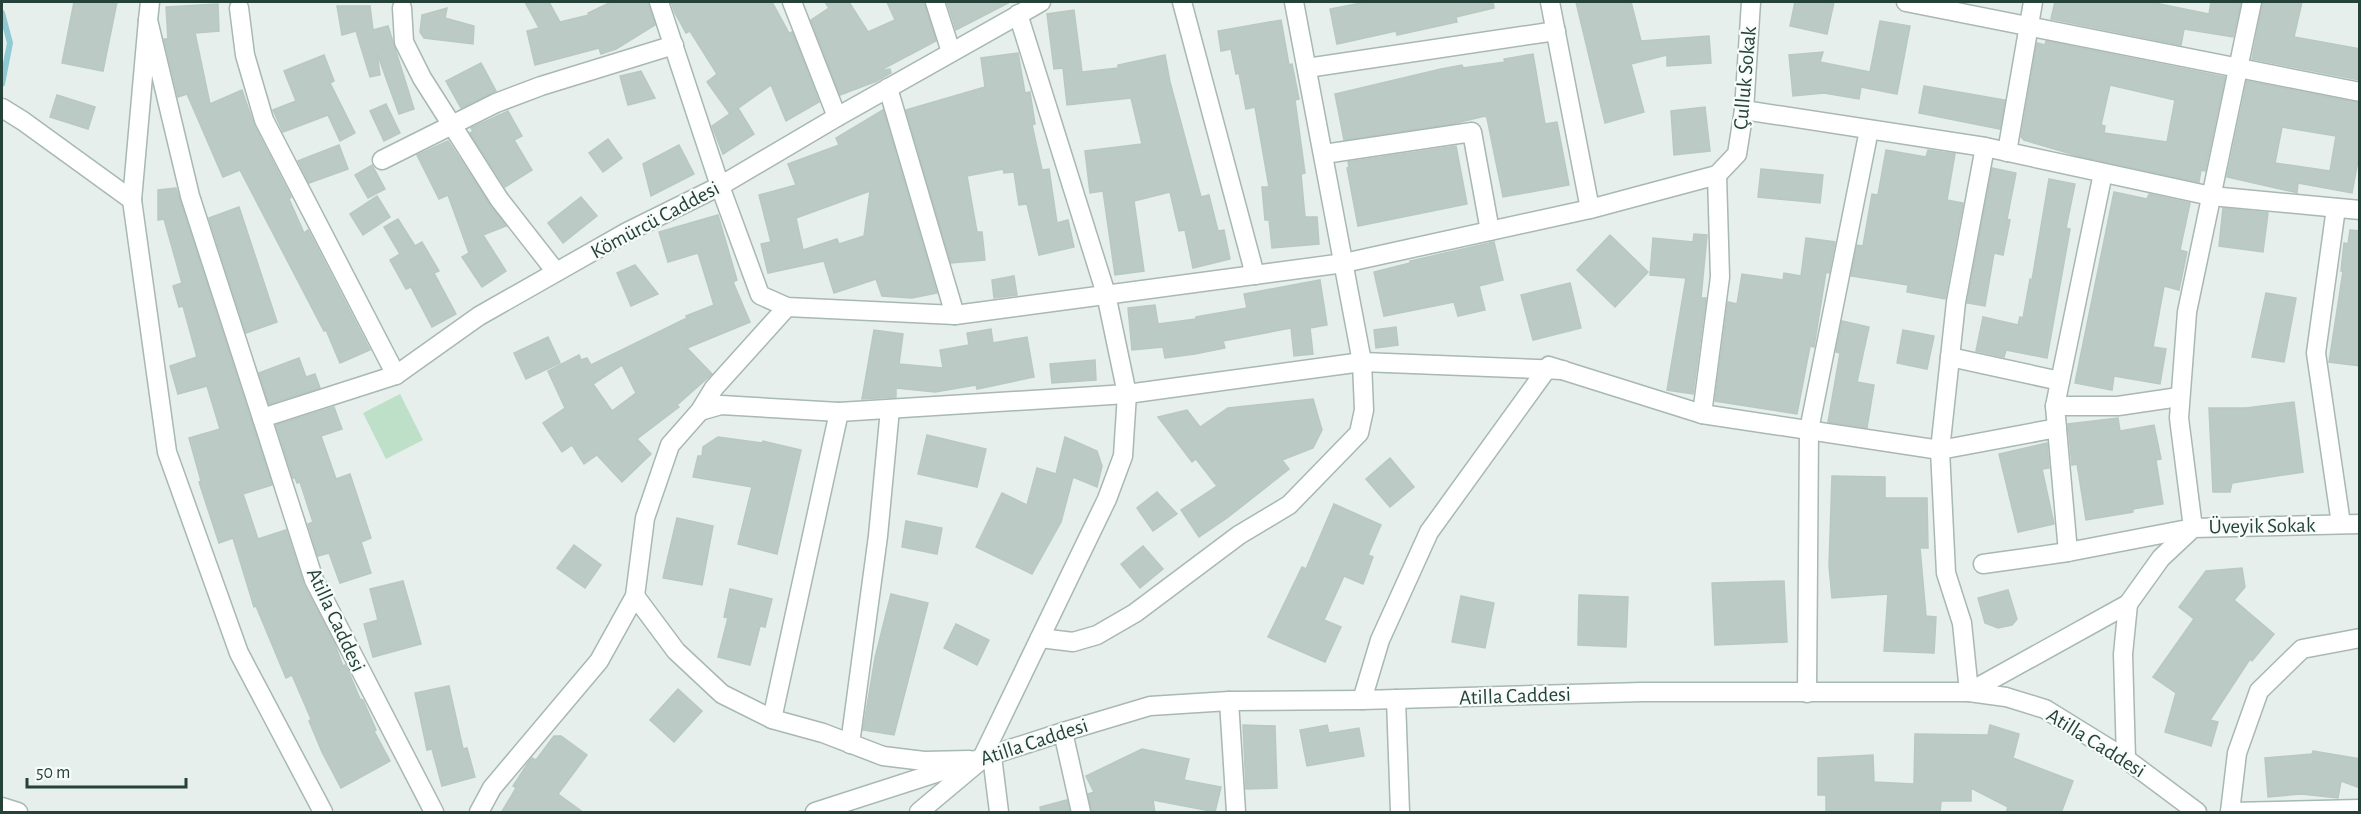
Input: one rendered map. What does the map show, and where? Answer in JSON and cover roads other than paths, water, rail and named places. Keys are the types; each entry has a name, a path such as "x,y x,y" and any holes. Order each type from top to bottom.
{"street":[{"path":"150,2 132,200 167,452 239,653 323,813"},
{"path":"659,2 720,186 760,295 787,307 955,315 1344,263 1590,209 1717,175 1720,277 1702,414"},
{"path":"792,2 837,117"},
{"path":"935,2 951,52"},
{"name":"Kömürcü Caddesi","path":"262,418 396,375 479,316 627,232 720,186 1041,2"},
{"path":"1182,2 1255,275"},
{"path":"1040,638 1073,642 1097,635 1135,613 1239,535 1289,505 1359,434 1364,410 1362,362 1294,2"},
{"path":"1550,2 1590,209"},
{"name":"Çulluk Sokak","path":"1717,175 1737,154 1744,110 1751,2"},
{"path":"1906,2 2360,92"},
{"path":"2007,152 2033,2"},
{"path":"1983,564 2068,552 2193,528 2179,418 2187,312 2240,69 2252,2"},
{"path":"239,8 245,55 264,120 396,375"},
{"path":"402,8 404,42 422,78 499,199 556,272"},
{"path":"919,813 987,758 1040,638 1107,499 1122,456 1127,394 1106,294 1018,14"},
{"name":"Atilla Caddesi","path":"148,20 190,196 314,580 434,813"},
{"path":"1307,68 1556,31"},
{"path":"382,160 496,103 541,86 674,45"},
{"path":"888,88 955,315"},
{"path":"2,108 132,200"},
{"path":"1744,110 1984,147 2211,196 2360,210"},
{"path":"1807,693 1809,430 1869,130"},
{"path":"1324,154 1472,132 1490,231"},
{"path":"1969,692 1962,623 1946,573 1940,450 1956,302 1984,147"},
{"path":"2068,552 2055,405 2103,173"},
{"path":"2336,208 2316,353 2350,524"},
{"path":"479,813 492,788 599,661 635,596 645,518 670,445 700,411 714,388 787,307"},
{"path":"1950,357 2060,381"},
{"path":"700,411 721,405 839,412 1127,394 1362,362 1555,370 1702,414 1940,450 2057,428"},
{"path":"1362,700 1380,640 1429,532 1555,370"},
{"path":"2055,405 2118,406 2179,397"},
{"path":"850,744 878,536 890,409"},
{"path":"772,719 839,412"},
{"name":"Üveyik Sokak","path":"1969,692 2128,604 2162,558 2193,528 2350,524"},
{"path":"635,596 676,651 722,694 772,719 883,756 924,761 987,758"},
{"path":"2126,759 2123,654 2128,604"},
{"path":"2360,638 2302,649 2259,691 2237,753 2230,812 2360,809"},
{"name":"Atilla Caddesi","path":"815,813 1150,706 1229,701 1362,700 1642,692 1969,692 2007,697 2045,709 2126,759 2197,813"},
{"path":"1396,699 1400,813"},
{"path":"1229,701 1236,813"},
{"path":"1063,732 1081,813"},
{"path":"987,758 999,813"},
{"path":"2,807 18,813"}],"waterway":[{"path":"2,13 10,43 2,84"}]}
